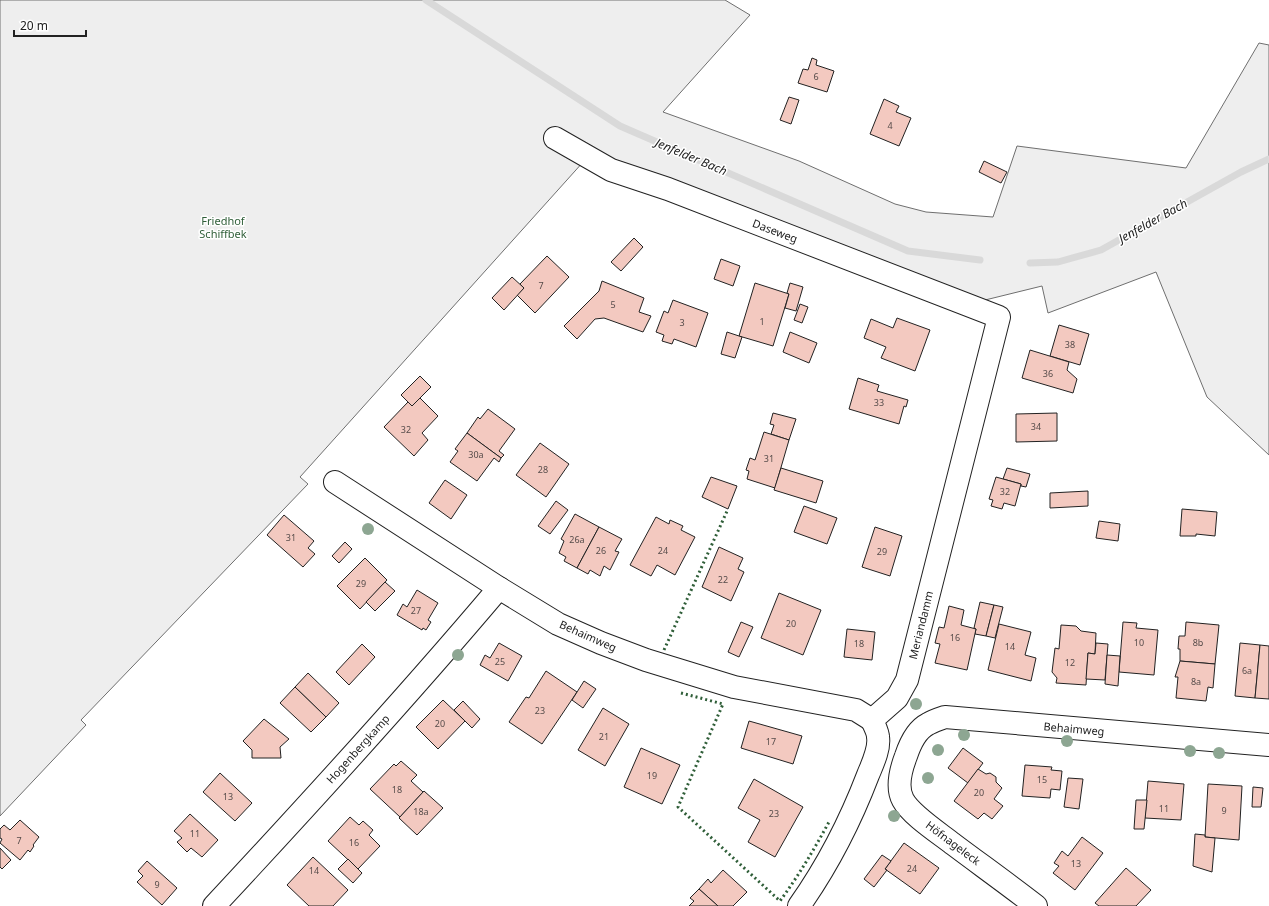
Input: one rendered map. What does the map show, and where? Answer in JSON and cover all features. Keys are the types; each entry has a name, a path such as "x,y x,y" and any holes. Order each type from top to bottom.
{"street":[{"name":"Daseweg","path":"555,138 611,170 668,189 1000,317"},
{"name":"Meriandamm","path":"872,720 897,698 907,680 1000,317"},
{"name":"Behaimweg","path":"335,482 499,588 558,624 601,643 646,660 734,687 856,710 872,720"},
{"name":"Hogenbergkamp","path":"214,906 342,768 435,664 499,588"},
{"name":"Behaimweg","path":"903,763 910,745 918,733 928,724 945,717 1269,745"},
{"path":"800,906 818,879 841,837 876,754 878,737 872,720"},
{"path":"876,754 903,763"},
{"name":"Höfnageleck","path":"903,763 900,777 900,791 910,809 931,827 1036,906"}],"green space":[{"name":"Friedhof Schiffbek","path":"0,0 725,0 750,15 663,112 799,161 895,204 926,212 993,217 1017,146 1186,168 1259,43 1269,45 1269,455 1207,397 1156,272 1048,313 1042,286 977,302 634,170 593,151 300,477 308,484 81,720 86,725 0,816"}],"building":[{"path":"812,58 817,60 816,65 834,71 827,92 798,83 803,69 808,70"},
{"path":"789,97 799,100 791,124 780,120"},
{"path":"884,99 899,106 896,112 911,118 899,146 870,134"},
{"path":"984,161 1007,172 1001,183 979,172"},
{"path":"634,238 643,247 621,271 611,262"},
{"path":"547,256 569,277 535,313 517,295 524,288 520,284"},
{"path":"721,259 740,266 733,286 714,279"},
{"path":"512,277 524,288 504,310 492,298"},
{"path":"602,281 644,298 639,312 651,316 643,332 604,318 595,319 577,339 564,326 599,291"},
{"path":"755,283 789,294 773,346 739,336"},
{"path":"790,283 803,287 796,311 785,308"},
{"path":"673,300 708,313 696,347 674,339 672,344 662,341 664,335 656,332 664,311 668,313"},
{"path":"800,304 808,307 802,323 794,320"},
{"path":"897,318 930,330 915,371 881,358 886,347 864,338 871,319 893,328"},
{"path":"1059,325 1089,334 1080,365 1050,356"},
{"path":"727,332 742,337 735,358 721,354"},
{"path":"790,332 817,343 809,363 783,352"},
{"path":"1030,350 1069,362 1067,370 1077,379 1073,393 1022,378"},
{"path":"420,376 431,387 412,406 401,395"},
{"path":"858,378 879,385 877,391 908,400 906,407 904,406 899,424 849,409"},
{"path":"420,398 438,416 422,433 428,440 414,456 384,427 408,402 412,406"},
{"path":"488,409 515,429 499,451 504,455 501,458 467,433 478,417 480,419"},
{"path":"773,413 796,419 789,440 771,434 774,425 770,424"},
{"path":"1057,413 1057,441 1016,442 1016,414"},
{"path":"764,432 789,440 775,488 747,479 749,471 746,470 750,458 755,460"},
{"path":"467,433 501,458 499,462 494,458 477,481 450,462 458,451 455,449"},
{"path":"540,443 569,464 546,497 516,475"},
{"path":"781,468 823,481 816,503 774,490"},
{"path":"1007,468 1030,474 1026,487 1003,479"},
{"path":"711,477 737,486 728,509 702,497"},
{"path":"996,477 1021,484 1015,506 1004,503 1002,509 991,506 993,500 989,499"},
{"path":"445,480 467,495 451,519 429,503"},
{"path":"1088,491 1088,506 1050,508 1050,493"},
{"path":"556,501 568,510 550,534 538,526"},
{"path":"804,506 837,518 827,544 794,532"},
{"path":"1182,509 1217,512 1215,536 1196,534 1196,536 1180,536"},
{"path":"575,514 599,527 577,568 564,561 566,557 559,553 564,541 561,539"},
{"path":"284,515 314,541 308,548 315,554 303,567 267,535"},
{"path":"656,517 669,524 670,520 683,526 681,530 695,537 675,575 657,565 651,576 630,565"},
{"path":"1099,521 1120,524 1118,541 1096,538"},
{"path":"599,527 622,539 615,551 619,552 610,570 604,566 600,576 590,570 588,574 577,568"},
{"path":"875,527 902,536 890,576 862,567"},
{"path":"345,542 352,549 339,563 332,556"},
{"path":"719,547 743,558 738,569 744,572 731,601 702,587"},
{"path":"365,558 387,580 360,609 337,586"},
{"path":"385,582 395,591 375,611 366,602"},
{"path":"417,590 438,603 428,620 431,622 426,630 423,628 422,630 397,615 403,604 407,607"},
{"path":"779,593 821,610 803,655 761,638"},
{"path":"980,602 994,605 986,636 975,634 976,629 974,628"},
{"path":"994,605 1003,607 995,638 986,636"},
{"path":"949,606 964,610 961,625 976,629 967,670 935,663 940,644 935,643 939,627 944,628"},
{"path":"741,622 753,627 739,657 728,652"},
{"path":"1123,622 1137,623 1136,628 1158,630 1154,675 1119,672"},
{"path":"1186,622 1219,625 1215,664 1180,661 1180,649 1178,649 1179,636 1185,636"},
{"path":"999,624 1031,632 1025,655 1036,658 1031,681 988,670"},
{"path":"1061,625 1076,626 1081,631 1096,633 1095,654 1088,653 1086,685 1056,683 1057,678 1052,672 1055,648 1059,649"},
{"path":"847,629 875,632 872,660 844,657"},
{"path":"499,643 522,656 508,681 480,665 485,655 490,658"},
{"path":"1096,643 1108,644 1105,680 1086,679 1088,653 1095,654"},
{"path":"1240,643 1260,645 1255,698 1235,696"},
{"path":"362,644 375,657 349,685 336,672"},
{"path":"1260,645 1269,646 1269,699 1255,698"},
{"path":"1107,655 1120,656 1118,686 1105,684"},
{"path":"1180,661 1215,664 1213,688 1208,687 1206,701 1176,698 1178,677 1175,677"},
{"path":"546,671 577,692 542,744 509,722 526,697 529,698"},
{"path":"308,673 339,703 326,717 295,687"},
{"path":"584,681 596,689 583,708 572,700"},
{"path":"295,687 326,717 311,732 280,703"},
{"path":"443,700 465,721 438,749 416,727"},
{"path":"463,701 480,719 472,728 454,710"},
{"path":"603,708 629,724 605,766 578,750"},
{"path":"264,719 289,739 280,747 281,758 252,758 252,750 243,741"},
{"path":"749,721 802,736 793,764 741,748"},
{"path":"641,748 680,765 662,804 624,787"},
{"path":"963,748 983,763 968,783 948,768"},
{"path":"401,761 417,775 411,781 423,792 400,817 370,789 394,764 396,766"},
{"path":"1025,765 1052,767 1051,770 1062,771 1060,790 1051,789 1050,798 1022,796"},
{"path":"978,769 986,774 990,773 996,777 996,782 1002,788 994,799 1003,806 992,819 984,813 978,819 954,801"},
{"path":"220,773 252,803 235,821 203,792"},
{"path":"1068,778 1083,779 1079,809 1064,807"},
{"path":"754,779 803,807 775,857 748,842 760,820 738,808"},
{"path":"1148,781 1184,784 1181,820 1145,818"},
{"path":"1208,784 1242,786 1239,840 1205,837"},
{"path":"1253,787 1263,788 1261,807 1252,807"},
{"path":"424,791 443,808 417,835 399,818"},
{"path":"1136,800 1147,800 1144,829 1134,829"},
{"path":"190,814 218,840 202,857 191,848 187,852 177,842 182,838 174,831"},
{"path":"350,817 359,825 363,821 373,830 369,835 380,846 358,869 328,841"},
{"path":"20,820 39,837 30,852 28,850 20,860 0,843 2,839 0,838 0,829 4,825 10,830"},
{"path":"1195,834 1215,838 1212,872 1193,866"},
{"path":"1082,837 1103,853 1075,890 1053,873 1059,866 1054,863 1062,851 1068,856"},
{"path":"904,843 939,868 920,894 885,869"},
{"path":"0,848 11,860 2,869 0,867"},
{"path":"882,855 891,861 885,869 887,870 874,887 864,879"},
{"path":"313,857 348,890 333,906 309,906 287,885"},
{"path":"348,859 362,873 353,883 338,869"},
{"path":"147,861 177,888 162,905 137,882 143,876 138,871"},
{"path":"1126,868 1151,890 1136,906 1099,906 1095,903"},
{"path":"723,870 747,892 733,906 718,906 699,889 708,879 711,883"},
{"path":"699,889 718,906 689,906 694,901 690,898"}],"waterway":[{"name":"Jenfelder Bach","path":"426,0 620,126 908,251 980,260"},
{"name":"Jenfelder Bach","path":"1030,263 1058,262 1101,250 1241,172 1269,159"}],"hedge":[{"path":"664,650 728,509"},
{"path":"681,693 723,704 678,807 780,901 819,841 830,820"}]}
